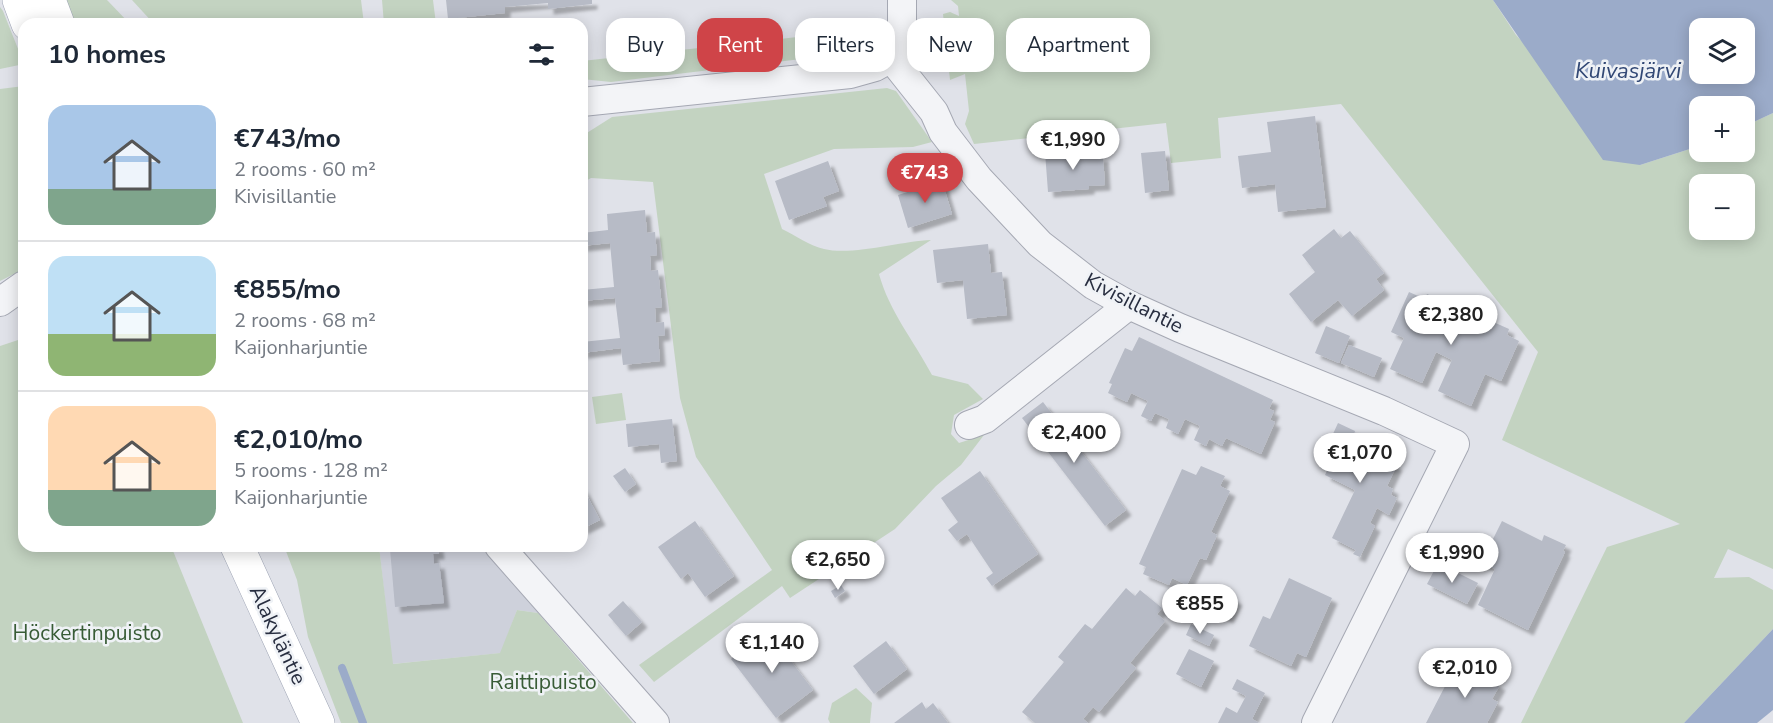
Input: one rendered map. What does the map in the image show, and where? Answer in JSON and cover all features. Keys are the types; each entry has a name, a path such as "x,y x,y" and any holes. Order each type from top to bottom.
{"main road":[{"path":"19,0 26,18"},
{"path":"49,0 56,18"},
{"name":"Alakyläntie","path":"240,552 319,723"},
{"name":"Alakyläntie","path":"261,552 319,723"}],"street":[{"path":"895,51 902,38 902,0"},
{"name":"Kivisillantie","path":"895,63 934,112 943,132 956,151 1040,244 1084,279 1129,305 1384,411 1455,444 1316,723"},
{"path":"588,101 857,72"},
{"path":"0,304 18,290"},
{"path":"0,304 18,302"},
{"path":"969,425 985,419 1129,305"},
{"path":"504,552 655,723"}],"shaded area":[{"path":"380,552 487,552 540,610 538,613 517,610 501,653 392,664"}],"green space":[{"path":"66,0 107,0 124,18 73,18"},
{"path":"132,0 361,0 363,18 148,18"},
{"path":"382,0 433,0 435,18 384,18"},
{"path":"951,0 1493,0 1516,35 1640,165 1689,149 1689,162 1755,162 1755,121 1773,113 1773,569 1728,549 1714,578 1749,577 1773,590 1773,629 1684,723 1521,723 1607,547 1680,524 1502,440 1538,352 1341,104 1218,118 1221,158 1171,163 1166,123 974,144 965,124 969,111 965,74 950,80 949,72 994,72 994,18 943,18 943,14 950,12 959,16 958,6"},
{"path":"0,7 18,49 18,65 0,69"},
{"path":"795,37 795,60 783,61 783,39"},
{"path":"697,48 697,72 611,82 588,80 588,60 606,58 606,72 685,72 685,50"},
{"path":"18,87 18,272 0,281 0,89"},
{"path":"887,88 896,91 932,142 913,147 834,149 764,174 782,229 813,245 835,251 848,251 931,240 879,274 883,288 895,313 932,375 968,384 983,399 954,415 951,434 959,443 984,435 961,465 936,486 895,529 790,598 782,586 654,682 639,665 772,570 696,457 680,398 653,182 588,180 588,132 612,117"},
{"name":"Höckertinpuisto","path":"18,340 18,552 173,552 243,723 0,723 0,346"},
{"path":"622,393 626,420 596,424 592,397"},
{"name":"Raittipuisto","path":"286,552 380,552 393,664 500,653 517,610 538,613 633,723 341,723 308,637 297,580"},
{"path":"856,688 872,703 870,723 830,723 828,719 832,703"}],"water":[{"name":"Kuivasjärvi","path":"1493,0 1773,0 1773,113 1755,121 1755,96 1689,96 1689,149 1640,165 1603,160"},
{"path":"1773,629 1773,710 1757,723 1684,723"}],"building":[{"path":"446,0 592,0 592,4 548,9 548,3 505,7 505,13 448,18"},
{"path":"1315,116 1326,207 1278,212 1275,184 1242,188 1238,156 1271,152 1267,122"},
{"path":"1086,149 1087,157 1103,156 1105,185 1089,186 1089,189 1048,192 1045,152"},
{"path":"1165,151 1169,190 1145,193 1141,153"},
{"path":"828,161 839,191 823,197 827,206 789,220 775,181"},
{"path":"942,181 952,214 908,228 898,195"},
{"path":"645,210 647,233 655,232 657,255 650,256 651,271 658,270 662,307 655,308 656,323 664,322 665,335 658,336 660,361 623,365 621,348 588,352 588,341 620,338 615,298 588,300 588,289 614,287 610,243 588,245 588,232 608,230 607,214"},
{"path":"1334,229 1341,238 1350,231 1384,273 1376,279 1384,290 1352,316 1338,300 1311,322 1289,294 1315,272 1302,255"},
{"path":"988,244 991,273 1002,272 1007,315 967,319 963,280 937,283 933,250"},
{"path":"1409,292 1425,299 1427,294 1459,308 1457,313 1470,319 1473,313 1509,329 1507,335 1519,341 1501,381 1485,374 1471,406 1438,391 1452,360 1436,352 1422,383 1390,369 1404,338 1391,332"},
{"path":"1326,326 1350,336 1339,363 1315,353"},
{"path":"1139,337 1273,400 1269,409 1274,411 1270,420 1275,422 1261,454 1226,438 1222,446 1209,439 1206,446 1194,440 1200,426 1185,419 1178,434 1166,428 1169,419 1155,413 1151,421 1141,416 1148,401 1131,393 1127,402 1108,393 1112,384 1109,383 1125,348 1132,351"},
{"path":"1349,345 1382,358 1374,377 1341,363"},
{"path":"1043,402 1126,510 1105,526 1022,418"},
{"path":"672,419 677,461 661,463 659,444 628,447 626,424"},
{"path":"1338,423 1355,431 1354,435 1392,453 1388,461 1397,465 1387,486 1393,489 1391,495 1397,498 1389,515 1377,508 1370,523 1375,526 1360,557 1353,554 1356,550 1332,538 1355,490 1325,475 1330,464 1321,460"},
{"path":"1201,466 1225,476 1220,486 1230,491 1211,532 1217,535 1206,560 1200,558 1187,585 1172,578 1169,585 1143,574 1146,567 1139,564 1182,469 1196,475"},
{"path":"625,468 636,484 625,492 613,476"},
{"path":"980,471 1038,554 992,586 986,578 993,573 967,534 957,541 948,530 958,522 941,498"},
{"path":"588,497 600,520 588,526"},
{"path":"695,521 734,576 705,597 688,573 681,579 658,547"},
{"path":"1502,521 1542,541 1544,535 1566,545 1563,551 1565,552 1528,630 1478,605 1495,569 1481,563"},
{"path":"390,552 439,552 439,554 433,554 434,564 439,563 444,603 395,607"},
{"path":"1438,563 1478,583 1467,604 1427,584"},
{"path":"1289,578 1332,598 1306,657 1297,653 1291,666 1249,646 1263,616 1270,619"},
{"path":"841,585 845,591 835,598 831,591"},
{"path":"1126,588 1135,596 1140,590 1162,608 1157,614 1165,621 1130,663 1136,668 1099,712 1093,707 1083,719 1088,723 1035,723 1022,712 1064,662 1058,657 1085,624 1092,629"},
{"path":"1221,591 1237,600 1228,618 1211,610"},
{"path":"623,601 642,622 626,636 608,615"},
{"path":"1191,624 1214,635 1209,646 1186,635"},
{"path":"768,631 813,690 776,718 731,659"},
{"path":"886,641 907,669 874,694 853,666"},
{"path":"1189,649 1214,661 1201,687 1176,674"},
{"path":"1457,663 1500,685 1492,699 1498,702 1487,723 1426,723"},
{"path":"1237,679 1265,693 1252,719 1259,723 1218,723 1226,707 1237,713 1246,696 1232,689"},
{"path":"922,702 926,709 933,703 948,723 894,723"}],"waterway":[{"path":"342,668 363,723"}]}
